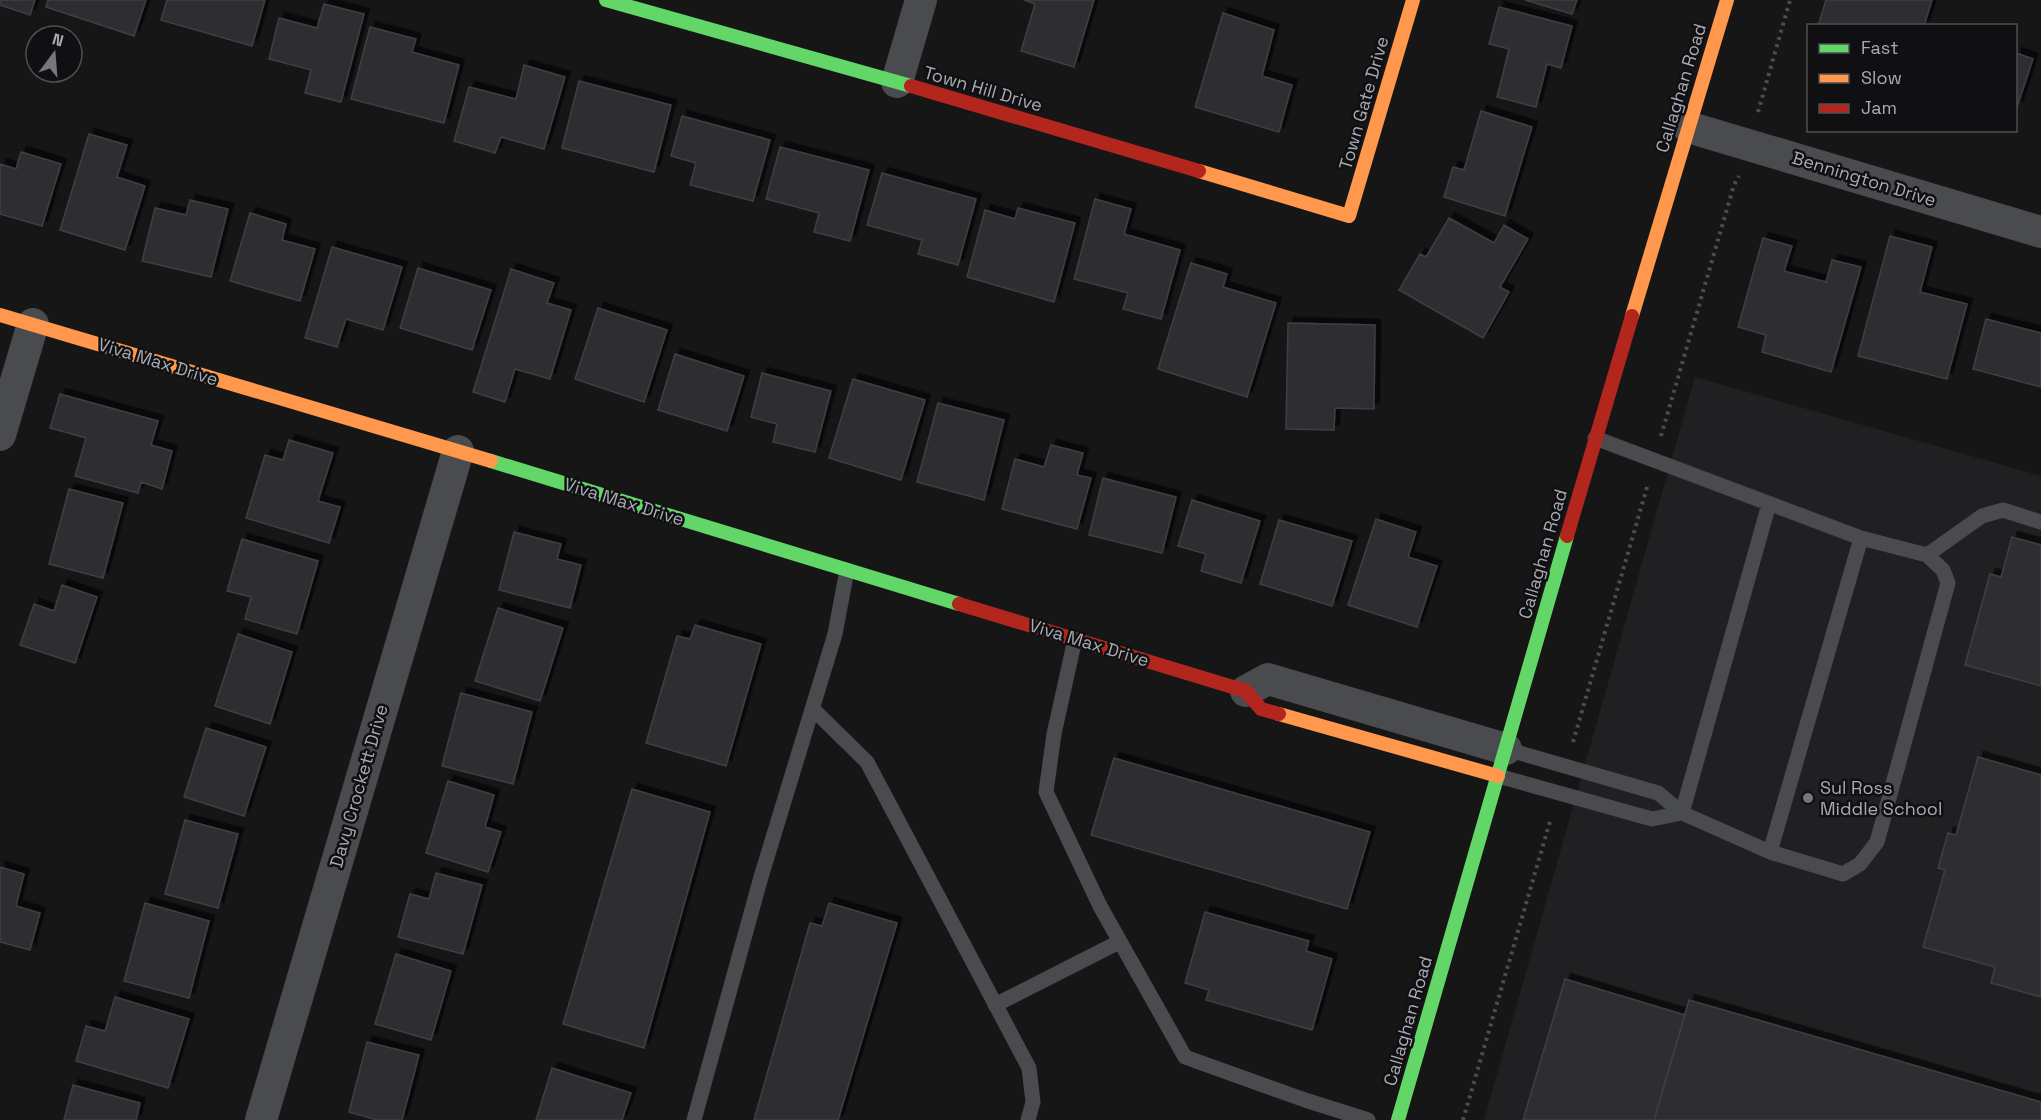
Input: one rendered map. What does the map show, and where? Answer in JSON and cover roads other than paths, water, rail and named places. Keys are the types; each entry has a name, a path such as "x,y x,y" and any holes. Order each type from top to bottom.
{"street":[{"name":"Town Hill Drive","path":"606,0 897,82 1349,216"},
{"path":"897,82 921,0"},
{"name":"Town Gate Drive","path":"1349,216 1413,0"},
{"name":"Callaghan Road","path":"1398,1120 1595,438 1727,0"},
{"name":"Bennington Drive","path":"1688,127 2041,232"},
{"name":"Viva Max Drive","path":"0,315 458,451 1246,691 1268,679 1502,762"},
{"path":"0,435 33,324"},
{"name":"Davy Crockett Drive","path":"261,1120 458,451"}],"lane":[{"path":"1502,762 1658,793 1682,813 1770,852 1843,874 1860,864 1877,842 1948,583 1943,570 1926,555 1861,538 1595,438"},
{"path":"1682,813 1769,504"},
{"path":"1926,555 1982,516 2002,510 2041,522"},
{"path":"1770,852 1861,538"},
{"path":"694,1120 761,877 835,634 848,570"},
{"path":"1075,639 1054,734 1046,792 1100,906 1185,1057 1368,1120"},
{"path":"813,709 867,762 1029,1068 1033,1102 1028,1120"},
{"path":"1502,762 1652,819 1682,813"},
{"path":"995,1005 1119,942"}],"place":[{"name":"Sul Ross Middle School","path":"1808,798"}]}
